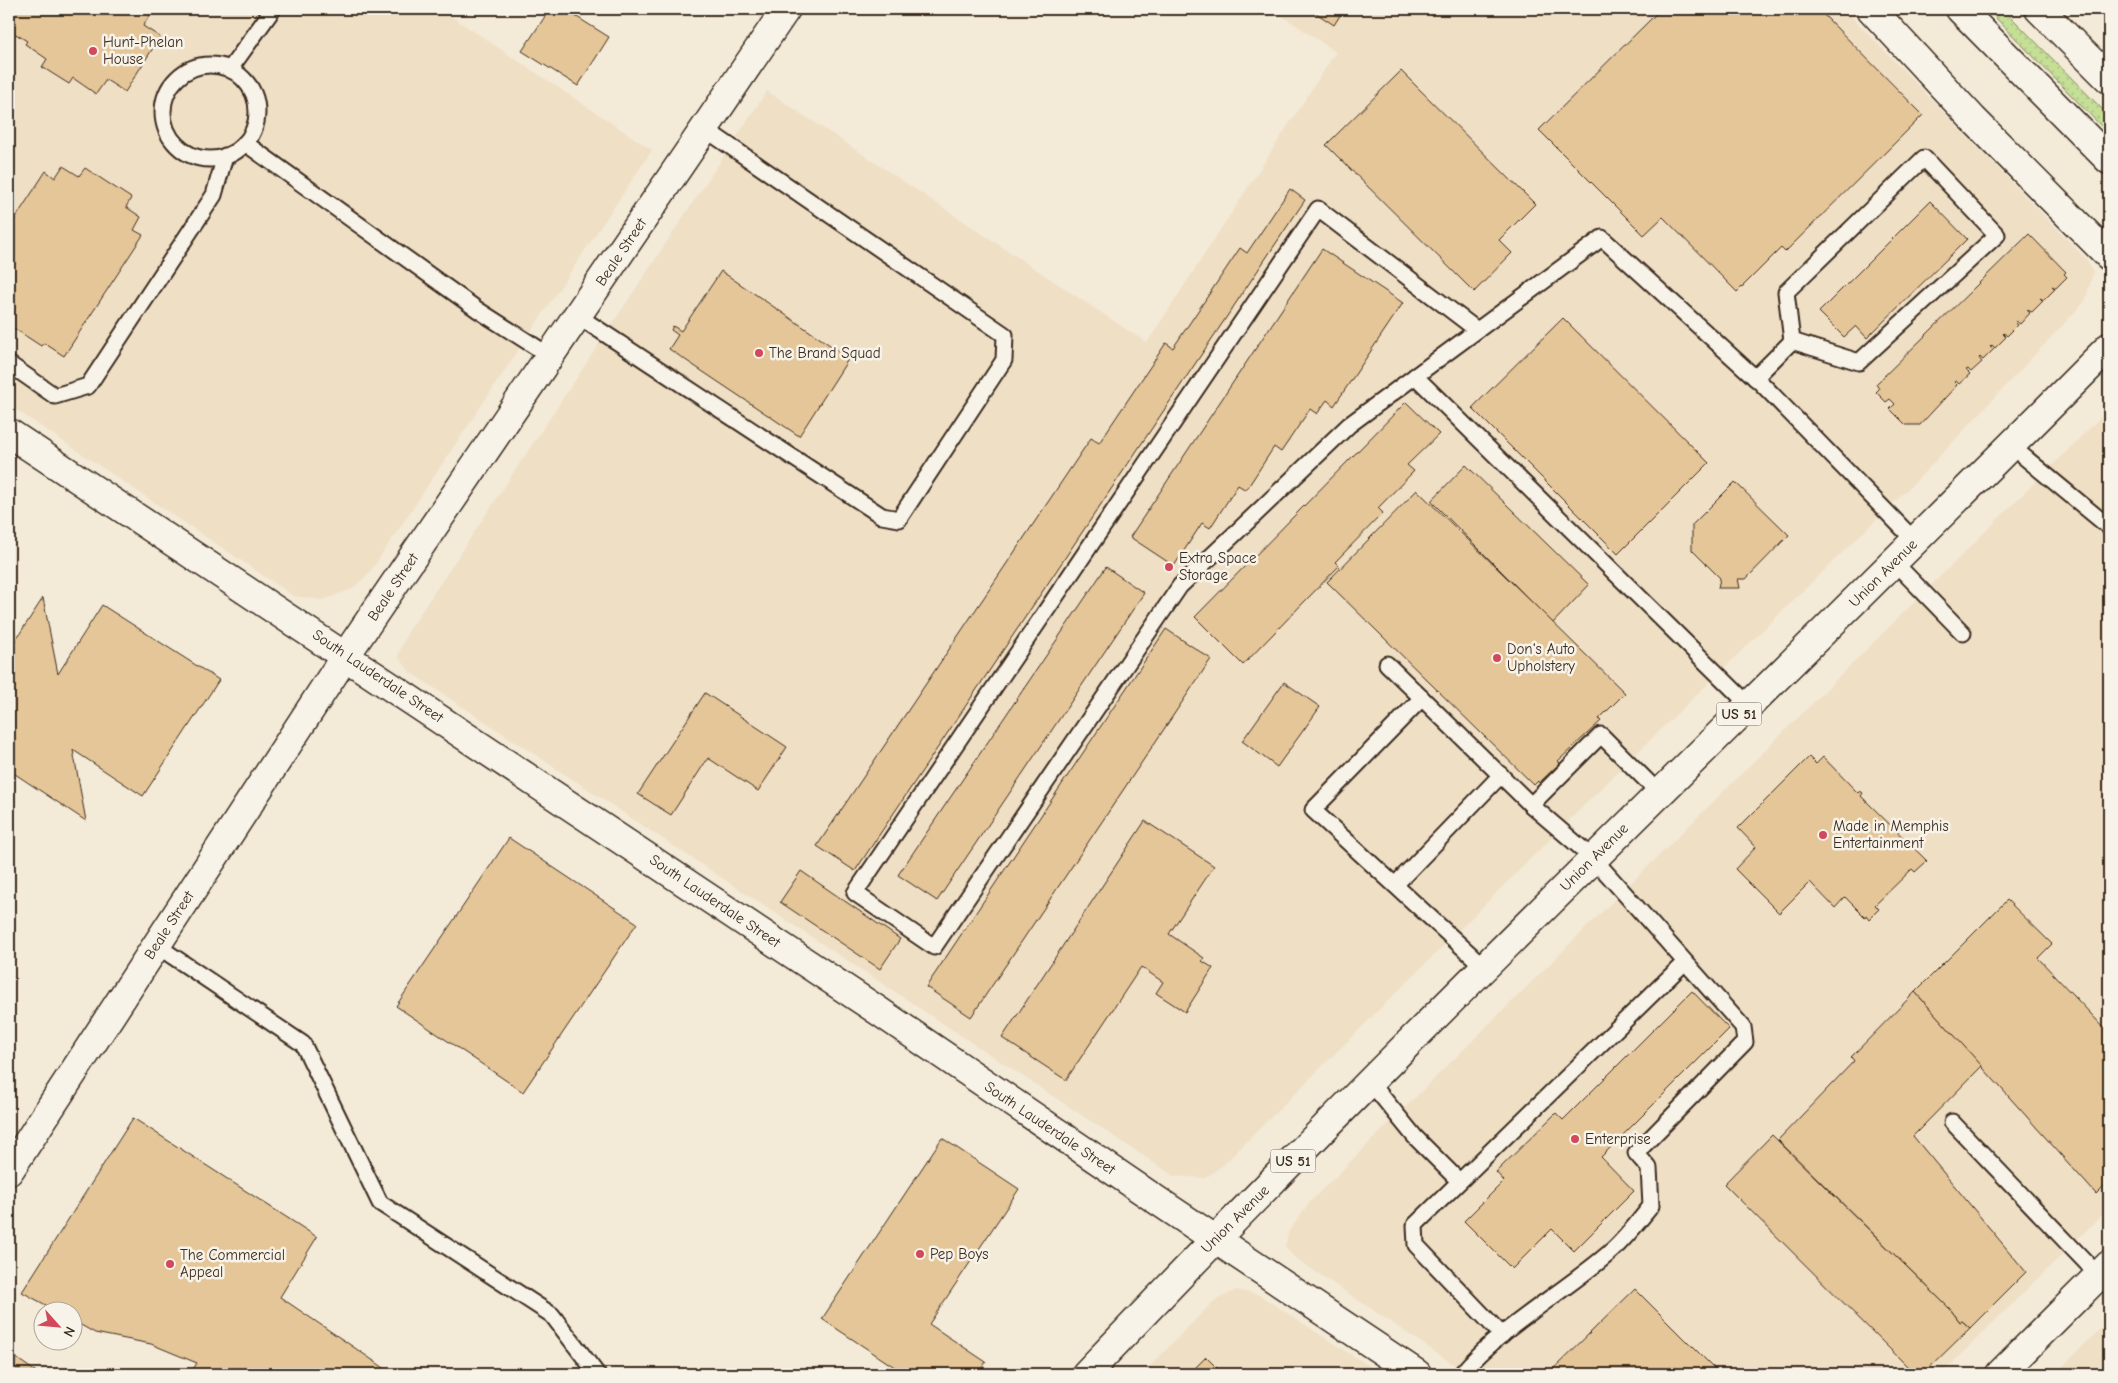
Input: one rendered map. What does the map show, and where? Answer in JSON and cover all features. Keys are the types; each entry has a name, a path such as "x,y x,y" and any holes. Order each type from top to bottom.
{"street":[{"name":"Beale Street","path":"9,1171 346,655 786,9"},
{"path":"1871,9 1973,119 2109,256"},
{"path":"1960,9 2109,160"},
{"path":"2039,9 2109,79"},
{"name":"Union Avenue","path":"1086,1374 1215,1238 1371,1083 1483,966 1894,562 2109,347"},
{"name":"South Lauderdale Street","path":"9,433 346,655 1417,1374"},
{"path":"2000,1374 2104,1270"}],"lane":[{"path":"230,69 273,9"},
{"path":"205,65 230,69 248,83 255,98 257,114 253,129 245,143 225,156 204,158 190,154 177,146 166,126 164,104 168,90 178,77 190,69 205,65"},
{"path":"578,316 882,516 899,519 1004,360 1005,335 705,129"},
{"path":"245,143 478,310 550,356"},
{"path":"9,364 55,396 88,386 214,195 225,156"},
{"path":"1924,158 1997,235 1859,362 1792,342 1786,292 1924,158"},
{"path":"1477,330 1318,208 855,893 934,947 1180,586 1349,426 1602,238 1755,378 1915,541"},
{"path":"1755,378 1792,342"},
{"path":"1415,376 1749,705"},
{"path":"2011,446 2109,527"},
{"path":"1894,562 1964,633"},
{"path":"1387,664 1531,805 1593,858 1684,963 1743,1027 1745,1042 1636,1153 1649,1168 1651,1206 1610,1253 1502,1335 1472,1361 1461,1374"},
{"path":"1422,698 1313,810 1483,966"},
{"path":"1531,805 1601,735 1659,793"},
{"path":"1395,885 1501,775"},
{"path":"156,945 303,1044 380,1203 552,1315 597,1374"},
{"path":"1502,1335 1416,1245 1416,1225 1684,963"},
{"path":"1371,1083 1415,1138 1459,1181"},
{"path":"1952,1122 2104,1270"}],"shaded area":[{"path":"9,9 440,9 652,150 370,572 352,589 323,600 294,596 9,405"},
{"path":"1272,9 1844,9 2087,260 2093,273 2085,301 1920,477 1660,730 1223,1165 1205,1178 1174,1176 410,672 398,656 408,632 767,91 1147,343 1336,52"},
{"path":"2109,409 2109,1208 1941,1374 1468,1374 1294,1257 1285,1246 1289,1231 1311,1201"},
{"path":"1236,1290 1259,1295 1381,1374 1142,1374 1213,1302"},
{"path":"2109,1320 2109,1374 2055,1374"}],"green space":[{"path":"1987,9 2003,9 2109,116 2109,134"}],"building":[{"name":"Hunt-Phelan House","path":"9,9 148,9 152,12 143,26 160,37 125,92 106,80 96,94 73,78 69,84 42,67 47,59 25,44 27,41 14,33 9,41"},
{"path":"550,9 564,9 609,37 578,86 522,51"},
{"path":"1310,9 1344,9 1334,25"},
{"path":"1661,9 1818,9 1923,115 1785,252 1781,248 1737,292 1663,217 1644,235 1539,130"},
{"path":"1401,71 1535,204 1499,240 1512,253 1474,292 1326,145"},
{"path":"63,166 79,176 85,168 131,198 126,207 141,217 134,230 143,235 64,356 44,343 41,346 9,325 9,228 46,171 55,178"},
{"path":"1290,189 1305,200 855,871 817,846 1091,438 1099,443 1166,343 1173,348 1240,248 1247,253"},
{"path":"1930,201 1967,239 1867,338 1856,326 1844,337 1819,312"},
{"path":"2029,234 2066,272 2064,274 2067,277 2056,288 2052,286 2055,289 2044,300 2040,298 2043,301 2032,312 2027,310 2030,313 2020,324 2015,322 2018,325 2007,336 2003,334 2006,337 1995,348 1992,345 1990,347 1994,349 1983,360 1979,358 1982,362 1971,372 1968,369 1966,370 1970,374 1959,384 1956,381 1954,382 1957,385 1920,425 1906,425 1890,409 1895,404 1890,399 1886,402 1876,392 1879,389 1876,384"},
{"path":"1322,249 1403,303 1334,406 1327,400 1317,414 1310,409 1281,452 1274,447 1246,490 1238,485 1210,528 1202,523 1174,566 1130,537"},
{"name":"The Brand Squad","path":"721,271 849,358 799,436 669,349 678,335 671,330 673,326 681,331"},
{"path":"1563,318 1709,463 1618,554 1472,408"},
{"path":"1406,402 1439,434 1407,465 1414,471 1378,508 1383,513 1335,562 1339,566 1243,665 1195,617"},
{"path":"1466,465 1589,585 1553,623 1431,501"},
{"path":"1735,482 1789,535 1746,579 1738,579 1740,588 1718,588 1720,578 1692,550 1692,525"},
{"name":"Don's Auto Upholstery","path":"1417,490 1625,693 1599,719 1601,721 1558,761 1560,763 1539,783 1538,781 1534,785 1327,582"},
{"path":"1106,567 1144,593 937,901 898,875"},
{"path":"43,598 58,674 102,605 219,680 143,796 73,750 86,821 9,770 9,650"},
{"path":"1166,629 1211,659 971,1017 926,987"},
{"path":"1284,682 1320,707 1277,767 1242,741"},
{"path":"705,693 787,747 758,791 708,758 671,815 638,794"},
{"name":"Made in Memphis Entertainment","path":"1809,757 1816,764 1823,757 1858,793 1860,791 1863,793 1861,796 1927,861 1915,872 1912,869 1875,905 1879,909 1869,919 1845,897 1835,908 1810,882 1779,913 1735,869 1756,847 1738,828"},
{"path":"1145,821 1214,866 1169,934 1204,958 1202,961 1213,968 1185,1012 1156,993 1163,982 1141,967 1066,1080 1002,1038"},
{"path":"509,838 637,923 523,1092 396,1006"},
{"path":"801,871 900,939 880,969 780,902"},
{"path":"2007,900 2052,944 2038,958 2109,1033 2109,1181 2096,1194 1915,992"},
{"name":"Enterprise","path":"1692,991 1729,1029 1601,1157 1634,1191 1574,1251 1552,1229 1512,1269 1464,1221 1504,1181 1496,1172 1556,1113 1563,1120"},
{"path":"1915,992 1982,1066 1913,1136 2026,1272 1970,1328 1962,1321 1960,1322 1950,1309 1778,1140 1854,1061 1851,1057"},
{"name":"The Commercial Appeal","path":"133,1118 317,1237 280,1297 393,1374 190,1374 197,1363 151,1344 95,1333 82,1326 82,1300 37,1300 22,1292"},
{"path":"1772,1135 1950,1309 1960,1322 1962,1321 1970,1328 1923,1374 1915,1374 1724,1184"},
{"name":"Pep Boys","path":"942,1138 1019,1189 929,1324 986,1362 978,1374 905,1374 822,1319"},
{"path":"1635,1289 1720,1374 1548,1374"},
{"path":"9,1353 39,1374 9,1374"},
{"path":"1206,1357 1223,1374 1189,1374"},
{"path":"2109,1361 2109,1374 2096,1374"}],"place":[{"name":"Hunt-Phelan House","path":"93,51"},
{"name":"The Brand Squad","path":"759,353"},
{"name":"Extra Space Storage","path":"1169,567"},
{"name":"Don's Auto Upholstery","path":"1497,658"},
{"name":"Made in Memphis Entertainment","path":"1823,835"},
{"name":"Enterprise","path":"1575,1139"},
{"name":"Pep Boys","path":"920,1254"},
{"name":"The Commercial Appeal","path":"170,1264"}]}
